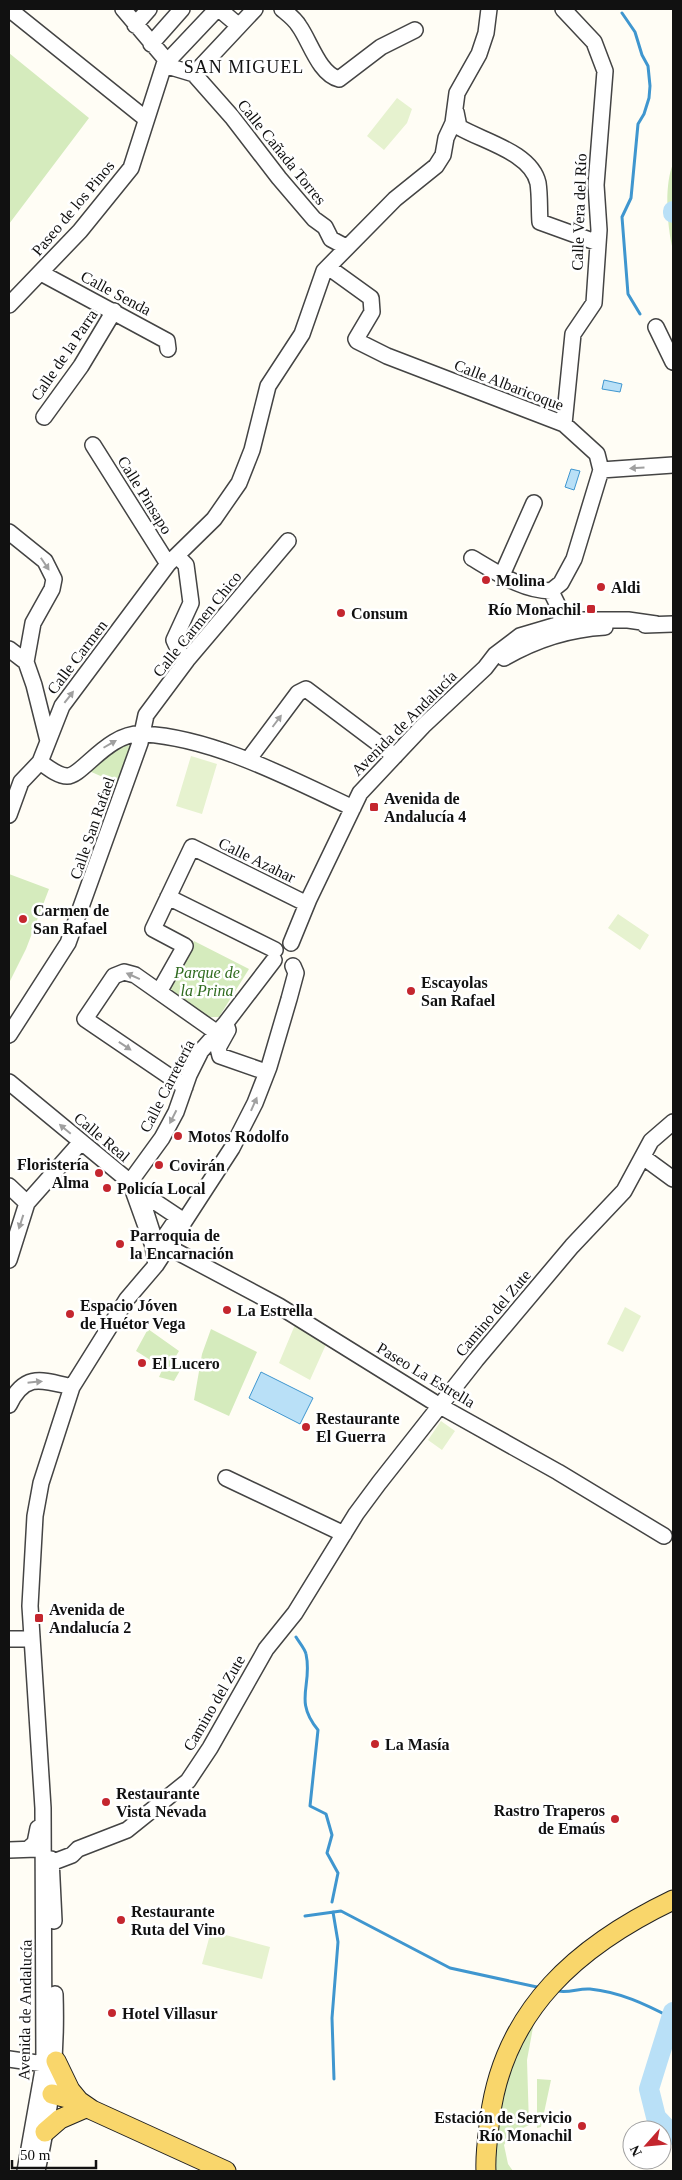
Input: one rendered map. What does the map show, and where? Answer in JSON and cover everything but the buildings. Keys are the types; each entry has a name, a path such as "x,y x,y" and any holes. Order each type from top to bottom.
{"main road":[{"path":"486,2171 493,2094 504,2058 523,2021 555,1980 577,1960 602,1940 641,1916 673,1900"},
{"path":"50,2062 84,2107"},
{"path":"52,2094 226,2171"},
{"path":"45,2132 60,2118 84,2107"}],"street":[{"path":"9,9 146,119"},
{"path":"123,9 166,63 194,74 255,9"},
{"path":"135,25 149,9"},
{"path":"151,44 182,9"},
{"path":"166,63 218,9 240,26"},
{"path":"282,9 298,24 325,69 332,77 339,78 381,47 415,30"},
{"name":"Calle Carmen","path":"9,815 21,782 40,762 62,706 173,560 214,519 239,482 252,450 268,386 302,334 314,296 328,267 395,199 436,166 443,155 446,138 453,122 457,93 479,54 486,32 489,9"},
{"name":"Calle Vera del Río","path":"563,9 594,42 604,71 596,185 599,230 594,303 573,334 564,424"},
{"name":"Paseo de los Pinos","path":"9,305 80,231 131,168 166,63"},
{"name":"Calle Cañada Torres","path":"194,74 232,117 279,178 314,219 325,227 331,239 346,247"},
{"path":"454,109 459,127 506,150 528,165 534,173 538,184 540,222 598,243"},
{"name":"Calle Albaricoque","path":"328,267 370,298 372,312 356,339 357,341 387,356 564,424 597,454 601,470"},
{"name":"Calle Senda","path":"41,273 167,341 168,349"},
{"name":"Calle de la Parra","path":"44,417 80,366 114,312"},
{"path":"656,327 673,362"},
{"name":"Calle Pinsapo","path":"93,445 173,560 186,565 191,603 174,640 180,653 188,660"},
{"path":"562,622 554,598 574,559 601,470 673,465"},
{"path":"502,575 534,502"},
{"path":"9,532 44,561 54,579 52,589 33,623 26,662 34,685 48,741"},
{"name":"Calle Carmen Chico","path":"142,733 146,714 188,660 288,541"},
{"path":"472,558 502,575 554,598"},
{"name":"Avenida de Andalucía","path":"535,630 546,623 554,598 587,623"},
{"name":"Avenida de Andalucía","path":"526,646 537,635 554,629 562,622"},
{"name":"Avenida de Andalucía","path":"291,943 307,904 360,793 423,726 485,668 495,655 520,636 562,622 569,626 587,623 673,624"},
{"name":"Avenida de Andalucía","path":"485,668 526,646 587,623"},
{"path":"9,649 26,662"},
{"path":"248,760 298,693 306,689 395,756"},
{"path":"40,762 64,776 73,776 100,750 120,738 142,733 164,737 248,760 353,808"},
{"name":"Calle San Rafael","path":"9,1034 68,943 142,733"},
{"name":"Calle Azahar","path":"168,897 192,847 307,904"},
{"path":"159,992 184,946 153,929 168,897 274,955 279,966 286,968 294,966 299,957 299,951 291,943 279,944 274,955"},
{"name":"Calle Carretería","path":"130,1182 162,1138 176,1112 201,1051 221,1028 274,955"},
{"name":"Avenida de Andalucía","path":"37,2171 52,2094 45,1852 48,1824 43,1808 30,1606 35,1516 41,1483 72,1387 128,1299 156,1265 162,1245 232,1148 255,1103 296,973 294,966"},
{"path":"185,1087 85,1019 114,976 124,972 135,975 159,992 221,1028 228,1030 218,1048 220,1056 266,1072"},
{"name":"Calle Real","path":"9,1082 130,1182 153,1246 156,1265"},
{"name":"Camino del Zute","path":"9,1850 45,1852 78,1849 127,1830 188,1781 210,1748 266,1649 295,1613 378,1483 572,1246 624,1191 651,1141 673,1122"},
{"path":"9,1260 27,1203 80,1142"},
{"path":"643,1157 673,1179"},
{"path":"9,1186 27,1203"},
{"name":"Paseo La Estrella","path":"162,1245 279,1306 440,1406 558,1472 664,1536"},
{"path":"9,1404 16,1390 25,1383 45,1381 72,1387"},
{"path":"226,1478 344,1534"},
{"path":"9,1639 31,1639"},
{"name":"Avenida de Andalucía","path":"43,1808 38,1816 36,1843 46,1853 49,1908 54,1917 50,1990"},
{"path":"9,2059 50,2062"},
{"name":"Avenida de Andalucía","path":"24,2171 50,2062"},
{"path":"30,2171 44,2106 52,2094"}],"green space":[{"path":"9,53 89,118 9,224"},
{"path":"397,98 412,109 407,123 384,150 367,136"},
{"path":"673,164 673,250 669,230 667,194"},
{"path":"133,745 119,784 89,771 119,746"},
{"path":"191,756 217,764 202,814 176,806"},
{"name":"Carmen de San Rafael","path":"9,874 49,889 26,949 9,983"},
{"path":"618,914 649,935 640,950 608,928"},
{"name":"Parque de la Prina","path":"194,941 249,969 219,1017 208,1017 167,990"},
{"path":"625,1307 641,1316 623,1352 607,1344"},
{"path":"297,1320 328,1340 310,1380 279,1363"},
{"path":"148,1329 179,1351 173,1361 182,1367 174,1381 159,1377 163,1368 136,1351"},
{"path":"211,1329 257,1352 229,1416 194,1400 202,1354"},
{"path":"441,1421 455,1431 442,1450 428,1440"},
{"path":"211,1931 270,1947 262,1979 202,1964"},
{"path":"534,2022 527,2060 529,2125 511,2134 504,2145 508,2164 513,2171 495,2171 497,2108 512,2061"},
{"path":"537,2079 551,2080 541,2127 537,2128"}],"water":[{"path":"604,380 622,384 620,392 602,389"},
{"path":"571,469 580,471 574,490 565,487"},
{"path":"261,1372 313,1398 300,1424 249,1398"}],"waterway":[{"path":"622,13 635,32 642,55 648,66 650,86 649,98 644,114 638,124 631,198 622,217 628,294 640,314"},
{"path":"296,1637 306,1654 308,1665 305,1692 307,1710 318,1730 310,1806 326,1814 332,1835 327,1853 338,1873 332,1902"},
{"path":"305,1916 341,1911 450,1968 537,1987"},
{"path":"333,1912 338,1942 332,2018 334,2079"},
{"path":"558,1991 590,1989 612,1993 642,2003 672,2018"},
{"name":"Río Monachil","path":"673,2012 649,2089 656,2117 673,2135"}],"place":[{"name":"Molina","path":"486,580"},
{"name":"Aldi","path":"601,587"},
{"name":"Río Monachil","path":"591,609"},
{"name":"Consum","path":"341,613"},
{"name":"Avenida de Andalucía 4","path":"374,807"},
{"name":"Carmen de San Rafael","path":"23,919"},
{"name":"Escayolas San Rafael","path":"411,991"},
{"name":"Motos Rodolfo","path":"178,1136"},
{"name":"Covirán","path":"159,1165"},
{"name":"Floristería Alma","path":"99,1173"},
{"name":"Policía Local","path":"107,1188"},
{"name":"Parroquia de la Encarnación","path":"120,1244"},
{"name":"La Estrella","path":"227,1310"},
{"name":"Espacio Jóven de Huétor Vega","path":"70,1314"},
{"name":"El Lucero","path":"142,1363"},
{"name":"Restaurante El Guerra","path":"306,1427"},
{"name":"Avenida de Andalucía 2","path":"39,1618"},
{"name":"La Masía","path":"375,1744"},
{"name":"Restaurante Vista Nevada","path":"106,1802"},
{"name":"Rastro Traperos de Emaús","path":"615,1819"},
{"name":"Restaurante Ruta del Vino","path":"121,1920"},
{"name":"Hotel Villasur","path":"112,2013"},
{"name":"Estación de Servicio Río Monachil","path":"582,2126"}],"district":[{"name":"SAN MIGUEL","path":"244,67"}]}
